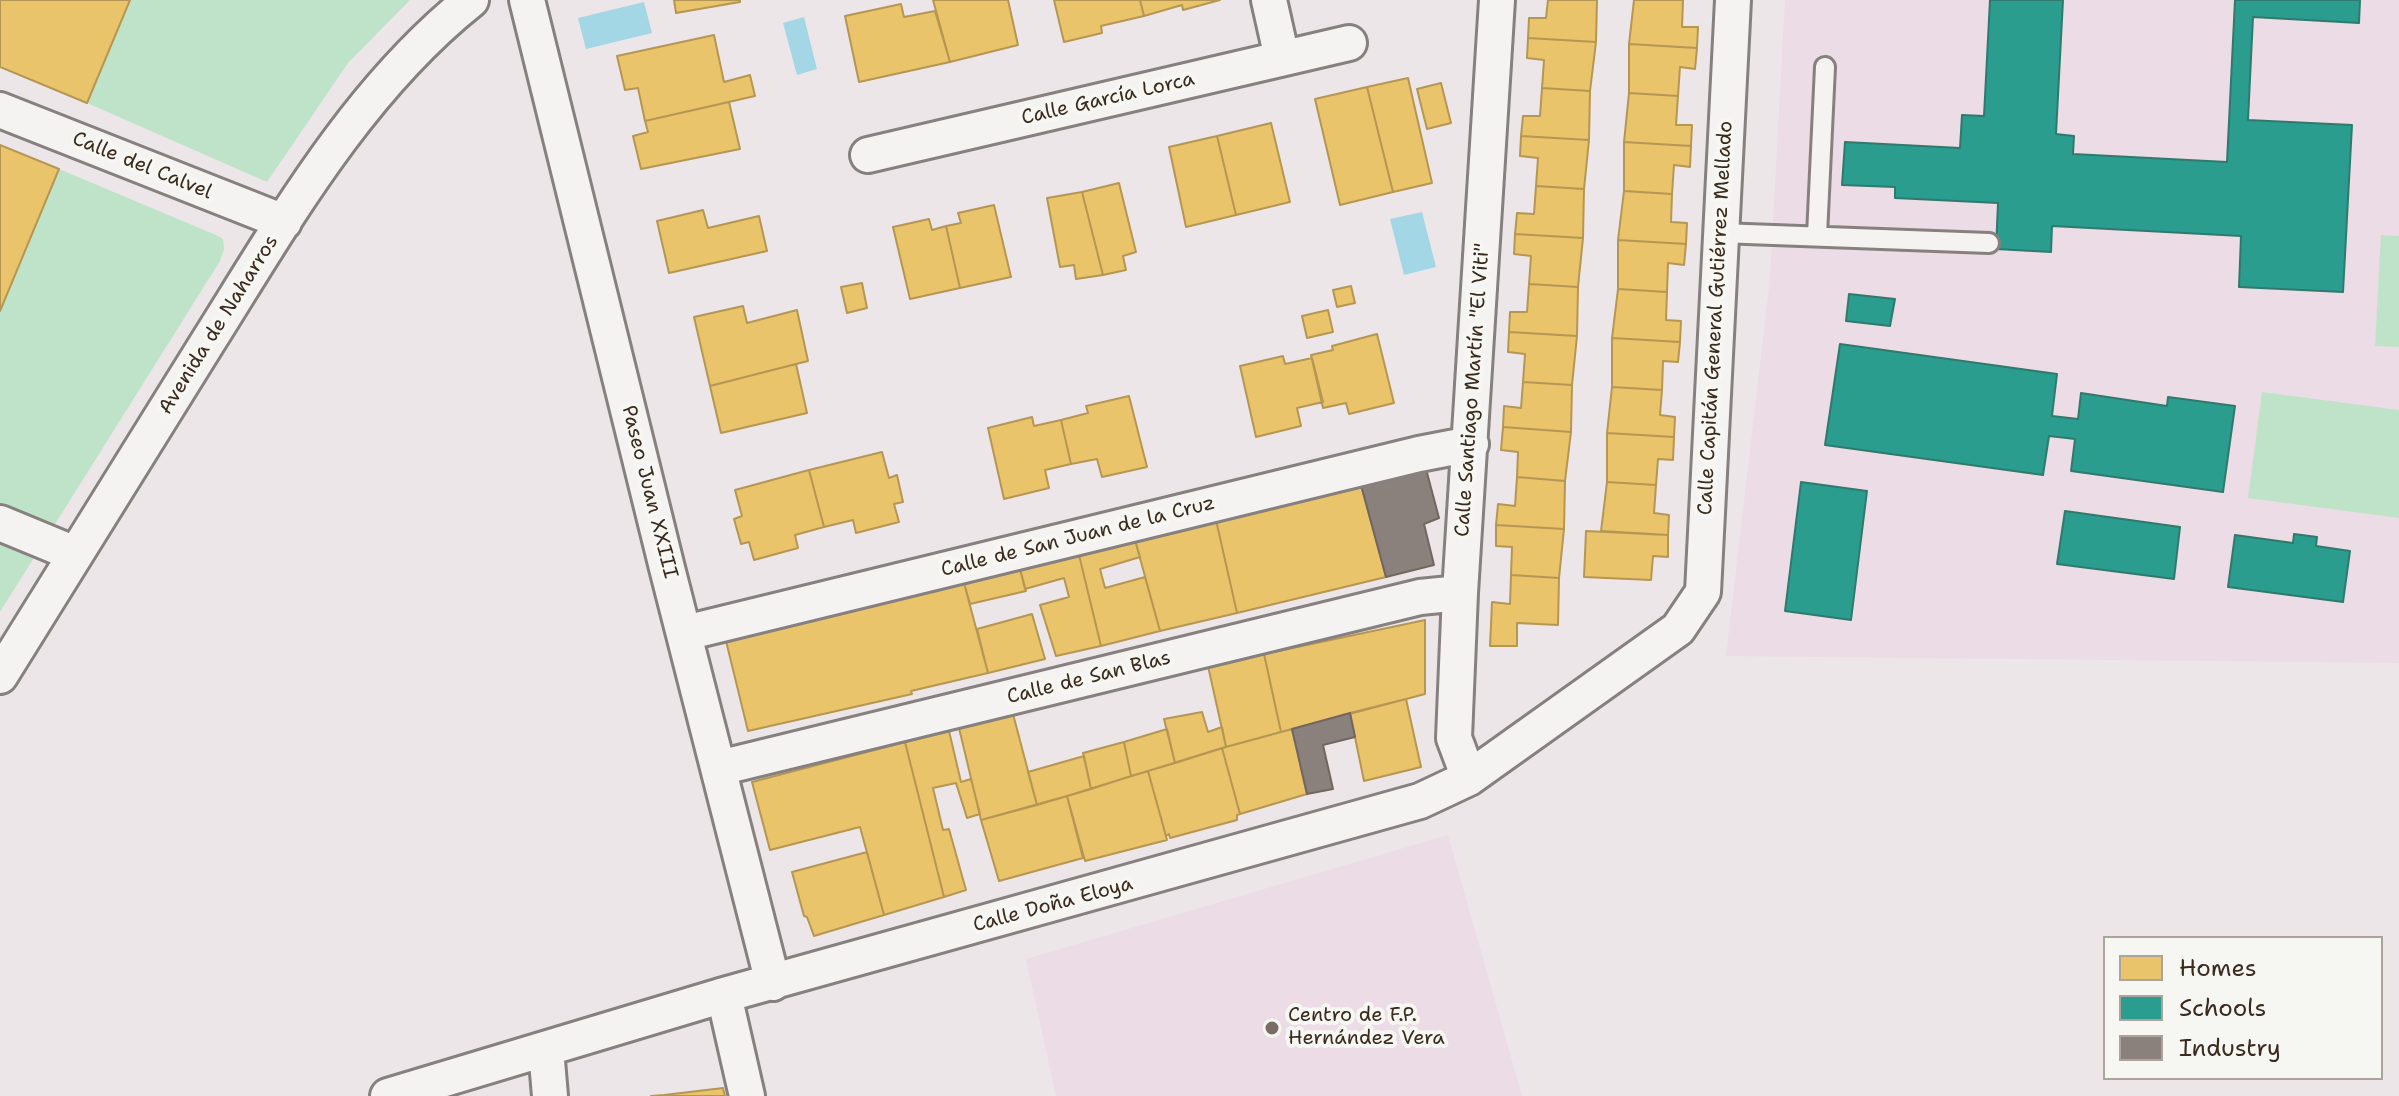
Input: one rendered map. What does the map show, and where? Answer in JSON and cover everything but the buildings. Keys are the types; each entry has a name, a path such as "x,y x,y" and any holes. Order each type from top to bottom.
{"street":[{"name":"Avenida de Naharros","path":"0,676 331,151 374,94 439,25 471,0"},
{"name":"Paseo Juan XXIII","path":"527,0 773,983"},
{"path":"1269,0 1282,58"},
{"name":"Calle Santiago Martín \"El Viti\"","path":"1469,778 1454,738 1460,593 1497,0"},
{"name":"Calle Capitán General Gutiérrez Mellado","path":"1678,629 1703,592 1733,0"},
{"name":"Calle García Lorca","path":"868,155 1349,43"},
{"name":"Calle del Calvel","path":"0,110 284,222"},
{"name":"Calle de San Juan de la Cruz","path":"685,633 1419,454 1471,444"},
{"path":"0,523 75,554"},
{"name":"Calle de San Blas","path":"719,768 1420,597 1460,593"},
{"name":"Calle Doña Eloya","path":"388,1096 724,995 1406,806 1469,778 1678,629"},
{"path":"724,995 747,1096"},
{"path":"546,1049 550,1096"}],"lane":[{"path":"1817,235 1825,67"},
{"path":"1720,233 1989,243"}],"shaded area":[{"path":"1785,0 2399,0 2399,663 1726,656 1770,279"},
{"name":"Centro de F.P. Hernández Vera","path":"1448,835 1522,1096 1056,1096 1026,959"}],"green space":[{"path":"130,0 410,0 348,63 267,182 87,103"},
{"path":"59,169 216,235 223,239 224,249 220,261 0,612 0,311"},
{"path":"2381,235 2399,236 2399,347 2375,346"},
{"path":"2262,392 2399,410 2399,518 2248,498"}],"water":[{"path":"644,2 652,33 586,49 578,18"},
{"path":"804,17 817,69 797,75 783,23"},
{"path":"1422,212 1436,267 1404,275 1390,219"}],"place":[{"name":"Centro de F.P. Hernández Vera","path":"1272,1028"}]}
